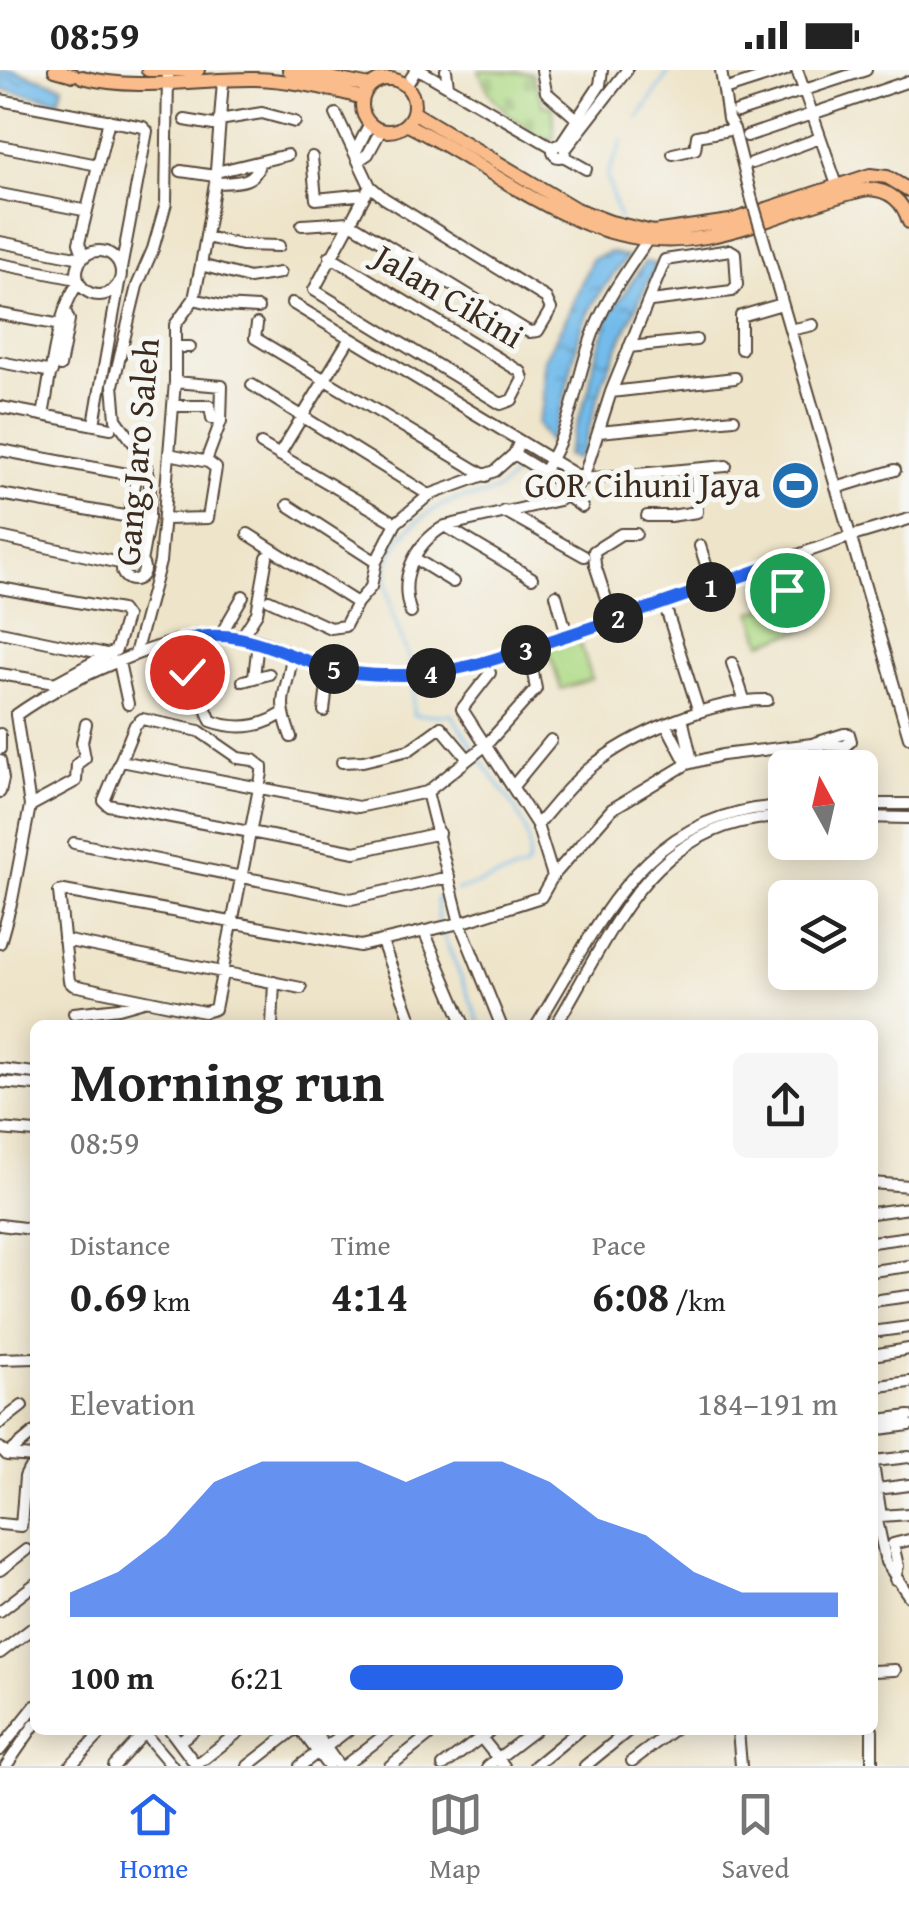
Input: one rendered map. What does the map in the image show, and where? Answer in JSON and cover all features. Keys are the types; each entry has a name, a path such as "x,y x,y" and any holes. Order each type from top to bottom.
{"main road":[{"path":"55,70 77,76 284,82 367,92 384,80 410,76 410,118 398,129 375,126 364,116 367,92"},
{"path":"148,70 173,78 198,70"},
{"path":"289,70 367,92"},
{"path":"410,118 557,213 594,229 674,242 709,237 868,189 893,196 907,215"},
{"path":"650,236 730,220 837,185 878,176 909,190"}],"street":[{"path":"446,70 448,86"},
{"path":"542,70 546,92 576,118"},
{"path":"560,150 576,118 600,85 602,70"},
{"path":"560,150 628,70"},
{"path":"721,70 728,119 909,736"},
{"path":"730,88 786,70"},
{"path":"797,70 837,185"},
{"path":"737,112 866,70"},
{"path":"410,76 448,86 586,169"},
{"path":"0,541 131,564 144,548 149,518 148,468 116,419 112,395 138,284 166,203 173,78"},
{"name":"Gang Jaro Saleh","path":"135,654 160,562 175,382 174,347 178,317 194,299 201,265 224,81"},
{"path":"746,136 909,82"},
{"path":"0,100 147,130 94,424"},
{"path":"185,120 219,123 262,113 295,122"},
{"path":"330,256 368,190 357,156 336,114"},
{"path":"0,194 88,217 92,164 105,120"},
{"path":"91,186 105,120"},
{"path":"357,156 368,154 375,126"},
{"path":"674,154 695,150 697,136 734,129"},
{"path":"752,162 820,138"},
{"path":"0,146 92,164"},
{"path":"182,170 248,180 257,172 259,162 286,155"},
{"path":"302,225 349,222 534,333 552,310 551,303 368,190 316,199 312,157"},
{"path":"46,416 61,325 78,284 83,215"},
{"path":"206,236 241,244 279,246"},
{"path":"547,466 569,423 595,328 650,236"},
{"path":"0,242 83,254 107,252 119,277 138,284"},
{"path":"411,613 405,588 414,558 426,540 445,526 551,502 571,493 583,480 611,392 666,258 732,250 736,255 737,284 728,292 651,300"},
{"name":"Jalan Cikini","path":"330,256 520,372 523,380 512,400 501,404 315,292 314,285 330,256"},
{"path":"0,264 78,284 96,295 119,277"},
{"path":"201,265 249,278 280,273"},
{"path":"194,299 222,306 258,308"},
{"path":"292,303 516,448 583,480 726,466"},
{"path":"741,349 741,316 782,304"},
{"path":"46,416 52,372 69,320 66,313"},
{"path":"0,314 61,325"},
{"path":"258,324 255,338 486,476"},
{"path":"790,330 813,325"},
{"path":"278,455 350,338"},
{"path":"629,348 696,340"},
{"path":"174,347 190,346"},
{"path":"0,362 52,372"},
{"path":"611,392 735,378"},
{"path":"175,382 222,386 221,418 206,462"},
{"path":"252,385 429,495"},
{"path":"173,406 211,406 212,418 221,418"},
{"path":"0,407 111,428"},
{"path":"599,432 734,419"},
{"path":"261,444 396,523"},
{"path":"269,600 330,628 338,629 350,622 357,602 371,587 376,562 396,523 429,495 486,476 516,448"},
{"path":"0,450 132,475 136,479 129,514 124,516 0,494"},
{"path":"164,519 208,518 216,468 169,454"},
{"path":"547,466 582,506"},
{"path":"647,516 697,512 696,468"},
{"path":"836,488 895,470"},
{"path":"288,505 376,562"},
{"path":"504,511 584,556"},
{"path":"0,674 55,683 115,658 221,634 258,642 329,668 362,674 426,674 501,659 909,519"},
{"path":"445,526 532,578"},
{"path":"248,534 357,602"},
{"path":"613,620 594,552 599,545 621,534 636,534"},
{"path":"700,546 714,586"},
{"path":"241,638 258,613 267,557"},
{"path":"414,558 453,582"},
{"path":"776,564 787,590"},
{"path":"0,588 125,613 115,658 128,704"},
{"path":"556,595 567,636"},
{"path":"221,634 243,596"},
{"path":"667,612 698,712"},
{"path":"0,632 115,658"},
{"path":"184,640 191,696"},
{"path":"258,642 248,679 268,674"},
{"path":"291,737 282,714 282,694 291,672 292,654"},
{"path":"0,943 30,806 16,715 115,658"},
{"path":"732,663 744,699"},
{"path":"324,712 329,668"},
{"path":"489,673 462,709 537,825 553,876"},
{"path":"121,761 358,807 427,792 484,746 536,688 533,673"},
{"path":"537,825 592,766 666,724 744,699 767,700"},
{"path":"206,708 211,721 230,726 266,724 282,714"},
{"path":"682,718 689,763"},
{"path":"438,833 361,852 251,834 105,804 137,722 147,719 199,731 238,758 258,763 262,773 251,834 242,878 234,923 215,1009 204,1012 69,981 60,892 234,923 354,945 382,942 541,897 553,876 616,805 689,763 722,754 812,744"},
{"path":"30,806 76,781 78,764 85,758 82,742 86,724"},
{"path":"666,724 689,763"},
{"path":"342,762 409,750 442,727 469,758"},
{"path":"0,734 0,750"},
{"path":"514,785 550,740"},
{"path":"0,760 0,792"},
{"path":"427,792 456,903 456,924 498,1020"},
{"path":"878,804 909,804"},
{"path":"540,1020 621,887 642,864 680,836 736,812 768,808"},
{"path":"878,817 909,818"},
{"path":"559,1020 626,902 656,868 726,827 768,820"},
{"path":"680,836 686,848"},
{"path":"74,844 359,898 450,879"},
{"path":"428,930 462,1020"},
{"path":"64,940 300,988"},
{"path":"382,942 411,1020"},
{"path":"274,982 274,1020"},
{"path":"74,1013 150,1000"},
{"path":"0,1070 30,1073"},
{"path":"0,1082 30,1085"},
{"path":"0,1128 30,1131"},
{"path":"878,1183 909,1186"},
{"path":"878,1212 909,1208"},
{"path":"0,1225 30,1229"},
{"path":"878,1241 909,1236"},
{"path":"878,1270 909,1266"},
{"path":"878,1300 909,1296"},
{"path":"878,1331 909,1328"},
{"path":"878,1354 909,1349"},
{"path":"0,1359 30,1358"},
{"path":"878,1386 909,1382"},
{"path":"0,1423 22,1406"},
{"path":"878,1421 909,1416"},
{"path":"878,1429 909,1425"},
{"path":"4,1451 30,1435"},
{"path":"4,1451 30,1456"},
{"path":"878,1461 909,1457"},
{"path":"0,1524 21,1526 29,1469"},
{"path":"878,1492 909,1485"},
{"path":"878,1504 883,1517 909,1514"},
{"path":"878,1535 898,1564"},
{"path":"907,1591 895,1579 898,1564 892,1548 896,1542 909,1540"},
{"path":"0,1570 26,1550"},
{"path":"2,1604 30,1587"},
{"path":"0,1653 30,1630"},
{"path":"878,1670 895,1670"},
{"path":"0,1750 30,1712"},
{"path":"6,1766 30,1731"},
{"path":"70,1766 99,1735"},
{"path":"114,1766 143,1735"},
{"path":"147,1735 157,1761 172,1766"},
{"path":"175,1735 195,1765 234,1735"},
{"path":"180,1740 187,1735"},
{"path":"248,1766 291,1735"},
{"path":"304,1735 342,1766 384,1735"},
{"path":"315,1735 328,1766"},
{"path":"300,1766 342,1735"},
{"path":"390,1766 430,1735"},
{"path":"443,1766 479,1735"},
{"path":"483,1735 497,1763 529,1735"},
{"path":"535,1766 573,1735"},
{"path":"585,1766 624,1735"},
{"path":"633,1735 644,1752"},
{"path":"632,1761 666,1735"},
{"path":"738,1735 741,1766"},
{"path":"872,1735 872,1766"}],"green space":[{"path":"479,70 532,73 543,106 553,106 554,139 545,140 505,111 490,93"},
{"path":"804,596 813,627 762,643 752,612"},
{"path":"579,639 592,679 561,689 548,648"}],"water":[{"path":"0,70 13,70 63,86 59,100 0,89"},
{"path":"610,252 627,257 584,322 549,442 537,423 543,405 544,359 592,259"},
{"path":"645,262 656,264 604,378 581,455 575,459 566,455 609,316"}],"waterway":[{"path":"638,118 670,70"},
{"path":"619,219 607,176 623,140"},
{"path":"413,669 388,592 392,552 409,529 432,511 458,499 493,492 524,465"},
{"path":"413,680 413,715 452,715 474,749"},
{"path":"456,891 526,868 529,854 528,839 516,810 478,756"},
{"path":"438,922 437,899 449,894"},
{"path":"441,930 479,1020"}],"place":[{"name":"GOR Cihuni Jaya","path":"795,485"}],"route":[{"path":"187,672 184,640 221,634 269,645 329,668 362,674 412,675 452,670 501,659 776,564 787,590"}]}
